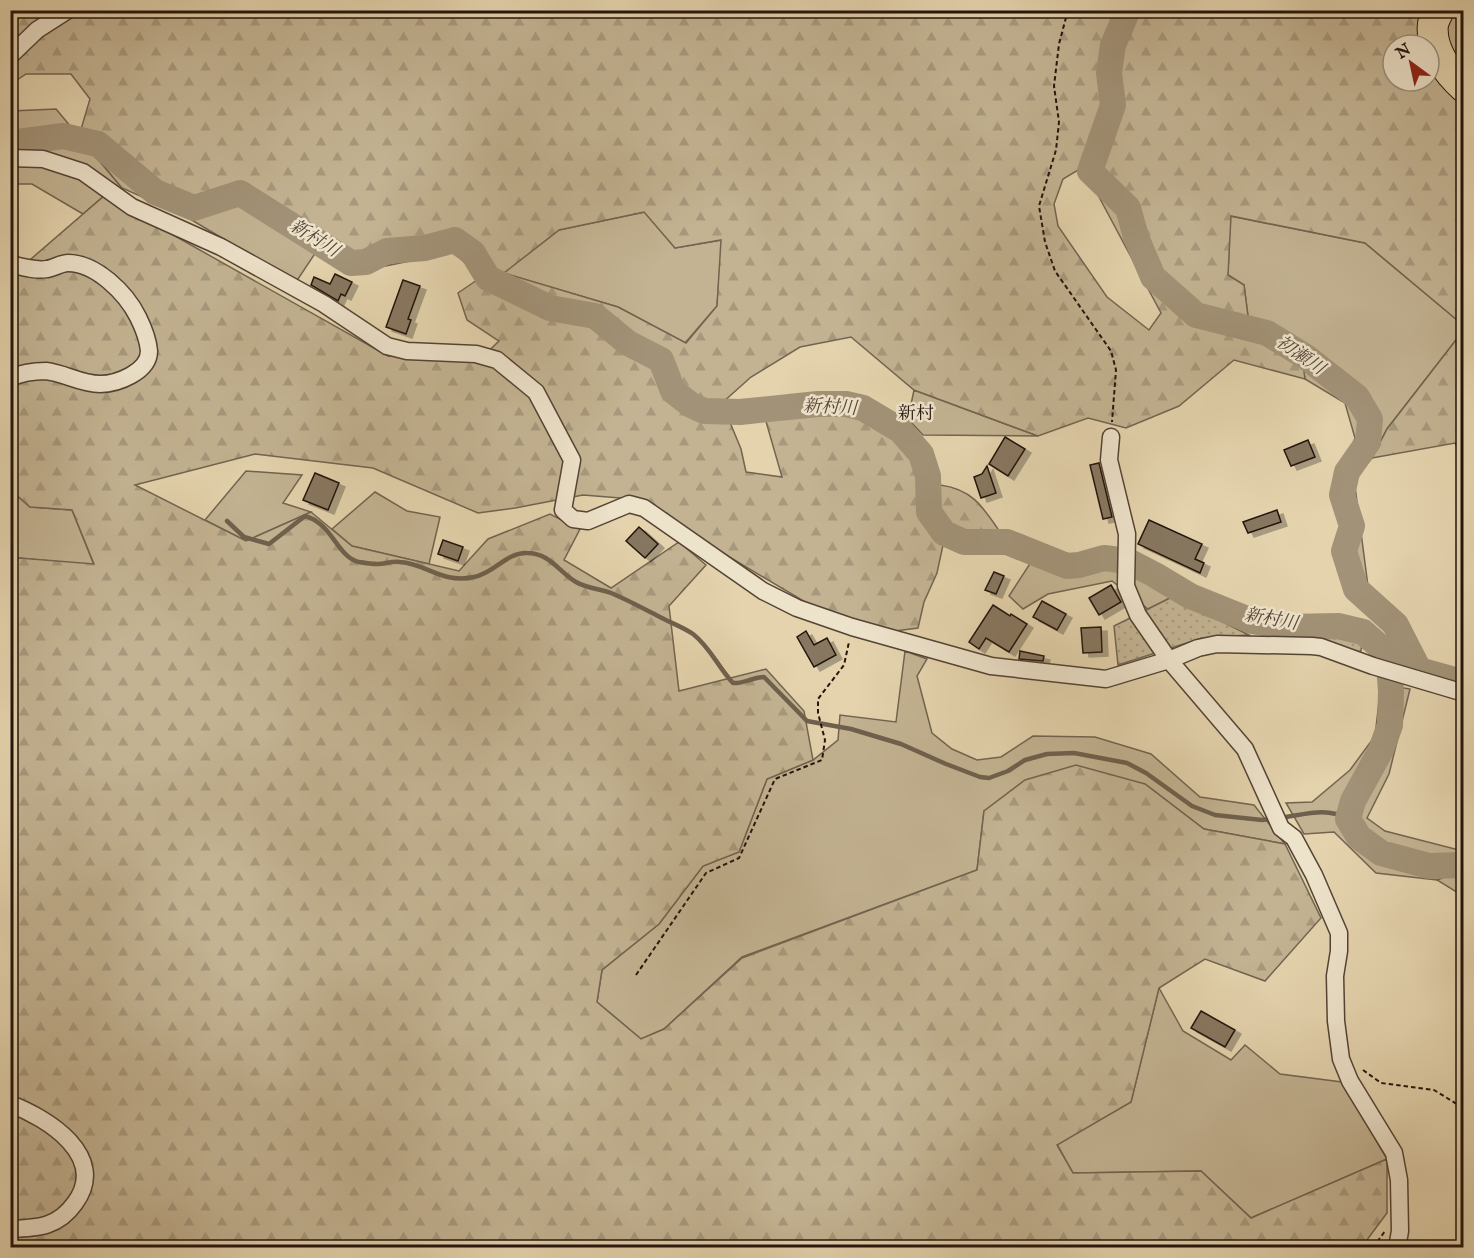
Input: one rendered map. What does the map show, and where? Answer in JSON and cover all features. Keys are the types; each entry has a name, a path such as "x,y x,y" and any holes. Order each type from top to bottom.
{"highway":[{"path":"1439,10 1433,23 1436,46 1446,70 1464,87"}],"street":[{"path":"10,56 37,30 68,10"},
{"path":"10,158 43,159 83,172 132,207 221,247 324,304 387,346 407,351 476,354 497,360 536,392 572,460 563,510 573,519 588,520 629,504 644,508 763,591 797,608 852,627 991,666 1106,679 1216,644 1312,646 1460,692"},
{"path":"10,264 46,270 66,263 85,265 102,275 133,308 144,330 149,353 142,366 127,378 101,384 87,383 48,371 32,372 10,378"},
{"path":"1111,437 1109,460 1127,534 1126,586 1138,615 1168,660 1245,749 1281,828 1294,838 1314,875 1339,933 1335,976 1336,1021 1341,1059 1350,1081 1394,1154 1399,1180 1400,1231 1397,1248"},
{"path":"10,1104 59,1130 75,1148 83,1162 86,1176 81,1194 68,1213 58,1221 33,1228 10,1229"}],"path":[{"path":"1068,10 1059,44 1054,86 1059,122 1056,150 1039,206 1045,242 1055,271 1111,351 1116,370 1111,437"},
{"path":"636,975 706,873 740,858 775,779 822,760 825,740 818,713 818,699 844,665 852,627"},
{"path":"1360,1068 1381,1083 1434,1090 1460,1106 1464,1105"}],"green space":[{"path":"11,11 1463,11 1463,325 1365,243 1231,216 1228,275 1244,285 1250,332 1300,345 1305,379 1234,360 1179,406 1126,428 1088,418 1038,436 914,390 851,337 800,347 751,377 722,403 741,449 746,472 782,477 765,418 803,405 854,406 893,429 916,463 924,524 943,545 937,573 924,602 918,628 895,631 817,609 721,552 645,500 583,495 478,513 373,468 255,454 135,485 246,541 311,512 352,546 459,571 488,539 550,514 580,529 564,560 611,588 679,542 706,565 669,606 679,691 766,669 804,711 813,760 767,779 739,852 703,866 659,924 602,970 597,1002 641,1039 664,1029 742,958 977,870 984,811 1025,780 1076,765 1145,784 1204,829 1285,844 1321,918 1265,981 1205,959 1159,988 1131,1102 1057,1145 1073,1173 1201,1171 1251,1218 1387,1159 1387,1213 1361,1248 11,1247 11,559 94,564 72,510 30,507 13,492 11,496 11,268 17,271 104,196 388,356 477,362 499,341 467,320 458,293 480,278 454,252 371,269 344,271 242,203 185,216 122,188 79,136 90,99 71,74 26,74 11,84","holes":["1083,167 1161,313 1149,330 1107,297 1058,226 1054,204 1063,179","644,212 675,248 721,240 717,306 686,343 618,307 504,273 559,230"]},
{"path":"56,109 122,188 104,196 83,214 32,184 11,184 11,111"},
{"path":"242,203 316,252 296,282 185,216"},
{"path":"645,212 675,248 722,240 717,306 685,343 618,307 503,273 559,230"},
{"path":"1230,216 1365,243 1463,325 1463,331 1387,429 1372,458 1354,479 1368,586 1403,622 1424,660 1414,674 1382,627 1351,597 1332,551 1344,524 1331,495 1355,438 1345,403 1305,379 1299,345 1250,332 1244,285 1228,275"},
{"path":"1463,331 1463,460 1455,443 1372,458 1387,429"},
{"path":"914,390 1038,436 923,435 908,419"},
{"path":"246,471 302,475 283,503 311,512 246,541 205,520"},
{"path":"940,485 969,495 982,507 1000,532 962,535 936,510"},
{"path":"13,492 30,507 72,510 94,565 11,559 10,496"},
{"path":"375,492 407,511 440,517 429,564 352,546 332,529"},
{"path":"1031,562 1065,571 1105,564 1123,567 1172,597 1148,609 1112,581 1048,594 1023,609 1009,596"},
{"path":"1172,597 1249,635 1202,638 1118,665 1114,626"},
{"path":"1333,634 1363,642 1360,654 1285,640 1284,635"},
{"path":"905,651 927,659 917,676 932,733 952,749 977,760 1001,757 1033,736 1095,737 1151,754 1200,797 1254,805 1285,844 1204,829 1145,784 984,811 977,870 742,957 664,1029 641,1039 597,1002 602,970 659,924 703,866 739,852 767,779 813,760 838,740 840,715 896,722"},
{"path":"1381,684 1410,689 1389,774 1367,818 1385,831 1463,851 1463,870 1437,880 1376,873 1334,832 1304,834 1286,803 1312,802 1350,770 1375,736"},
{"path":"1463,870 1463,896 1437,880"},
{"path":"1159,988 1183,1031 1231,1060 1245,1045 1280,1074 1342,1082 1387,1159 1251,1218 1201,1171 1073,1173 1057,1144 1131,1102"}],"building":[{"path":"335,274 352,282 345,296 341,294 338,301 311,285 314,277 330,284"},
{"path":"403,280 420,286 408,319 411,320 406,334 386,327"},
{"path":"1005,437 1025,449 1008,476 989,464"},
{"path":"1308,440 1315,457 1291,466 1284,450"},
{"path":"1099,463 1112,517 1103,519 1090,465"},
{"path":"987,466 996,493 981,498 974,477 982,474"},
{"path":"315,473 339,483 328,510 303,500"},
{"path":"1277,510 1281,522 1248,533 1243,522"},
{"path":"1149,520 1202,544 1195,559 1204,563 1200,573 1138,544"},
{"path":"639,527 658,544 645,558 626,541"},
{"path":"443,540 463,547 458,561 438,554"},
{"path":"994,572 1004,576 996,594 985,590"},
{"path":"1111,585 1121,602 1099,615 1089,598"},
{"path":"1042,601 1066,614 1057,630 1033,617"},
{"path":"993,605 1027,624 1009,652 986,638 979,649 969,642"},
{"path":"1101,627 1102,652 1083,653 1081,628"},
{"path":"806,631 814,645 827,638 836,655 814,667 797,637"},
{"path":"1020,651 1044,656 1043,661 1019,659"},
{"path":"1201,1011 1235,1030 1225,1047 1191,1028"}],"waterway":[{"name":"初瀬川","path":"1128,10 1113,45 1109,73 1113,105 1090,171 1128,208 1136,237 1153,277 1196,315 1267,333 1306,357 1357,397 1370,419 1368,442 1347,472 1342,495 1352,526 1344,551 1356,589 1396,625 1419,670 1455,680 1464,686"},
{"name":"新村川","path":"10,143 63,136 98,144 155,192 194,208 240,193 351,263 366,262 387,251 425,248 455,240 473,253 488,278 550,308 595,316 628,343 661,360 673,391 691,405 704,411 740,412 818,404 846,404 863,408 900,430 921,454 928,476 929,512 944,533 964,542 1007,542 1067,566 1104,558 1128,561 1190,596 1252,621 1287,627 1338,626 1363,632 1379,646 1389,664 1390,725 1381,750 1353,801 1348,819 1359,837 1381,853 1429,866 1464,865"},
{"path":"227,521 244,537 269,544 305,516 322,526 346,554 359,562 410,564 452,578 481,575 513,556 535,554 542,556 580,584 617,596 693,634 733,683 764,677 807,721 851,729 901,744 980,777 989,778 1008,771 1025,760 1047,754 1074,753 1127,763 1146,773 1192,806 1215,815 1271,819"},
{"path":"1280,818 1323,812 1348,819"}],"district":[{"name":"新村","path":"916,414"}]}
